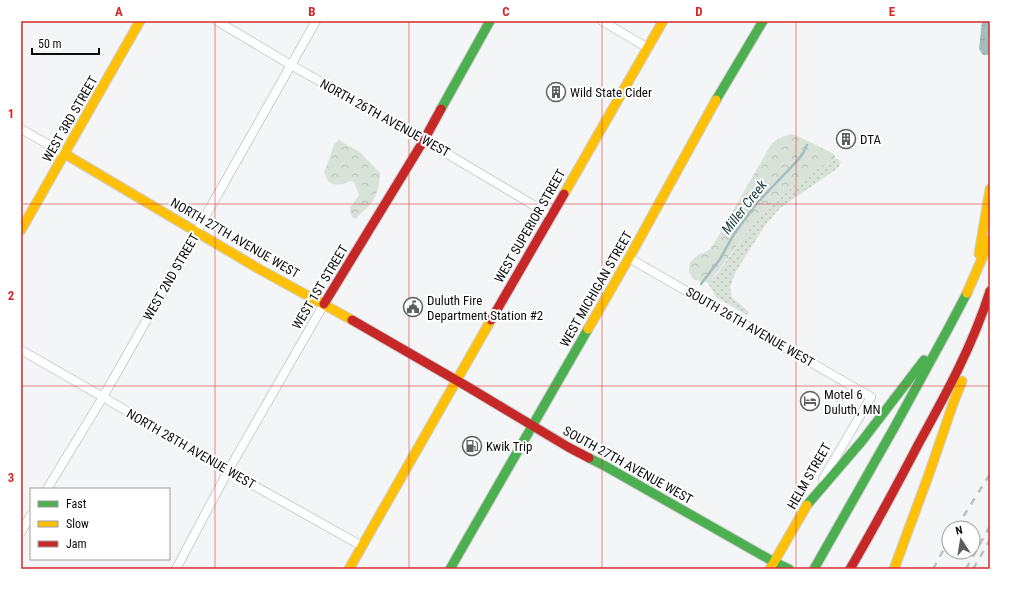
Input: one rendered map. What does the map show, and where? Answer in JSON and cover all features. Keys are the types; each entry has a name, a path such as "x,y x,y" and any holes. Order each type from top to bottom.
{"main road":[{"name":"WEST 3RD STREET","path":"21,230 140,21"},
{"name":"WEST 1ST STREET","path":"324,304 424,140 490,21"},
{"name":"WEST SUPERIOR STREET","path":"349,569 663,21"},
{"name":"WEST MICHIGAN STREET","path":"450,569 629,258 719,95 763,21"},
{"name":"NORTH 27TH AVENUE WEST","path":"65,154 259,269 324,304 457,381"},
{"path":"974,277 990,189"},
{"path":"814,569 953,321 980,265 990,240"},
{"path":"850,569 870,535 953,381 982,316 990,291"},
{"path":"807,505 862,441 953,321"},
{"path":"894,569 954,401 971,360 975,331"},
{"name":"SOUTH 27TH AVENUE WEST","path":"457,381 568,447 605,466 772,566 788,568"},
{"name":"HELM STREET","path":"772,566 807,505"}],"street":[{"name":"NORTH 26TH AVENUE WEST","path":"217,21 291,66 424,140 552,216"},
{"name":"WEST 2ND STREET","path":"48,488 103,397 316,21"},
{"path":"602,21 648,48"},
{"name":"NORTH 27TH AVENUE WEST","path":"21,129 65,154"},
{"name":"SOUTH 26TH AVENUE WEST","path":"629,258 871,397"},
{"name":"WEST 1ST STREET","path":"176,569 228,471 324,304"},
{"name":"NORTH 28TH AVENUE WEST","path":"21,350 228,471 362,546"},
{"name":"HELM STREET","path":"807,505 871,397"},
{"path":"21,532 30,517"}],"green space":[{"path":"791,134 834,154 836,159 817,169 797,183 769,207 751,227 712,279 707,282 694,280 689,272 690,262 699,254 710,249 772,143"},
{"path":"339,140 360,152 380,173 380,180 374,199 356,219 352,217 350,212 350,207 359,195 355,184 352,181 338,184 331,183 324,172 334,144"},
{"path":"836,159 841,162 838,168 780,208 764,227 735,273 730,288 732,297 749,312 748,314 747,315 716,297 707,282 717,274 751,227 769,207 797,183 817,169"}],"water":[{"path":"982,21 990,21 990,55 983,55 979,49"}],"waterway":[{"name":"Miller Creek","path":"701,284 720,259 734,234 757,203 799,159 807,145"}],"railway":[{"path":"961,520 990,474"},
{"path":"966,569 990,526"},
{"path":"973,569 990,540"},
{"path":"933,569 941,554"}],"traffic: fast":[{"path":"441,109 490,21"},
{"path":"716,100 763,21"},
{"path":"814,569 894,428 967,293"},
{"path":"450,569 588,329"},
{"path":"807,505 862,441 924,360"},
{"path":"589,458 789,569"}],"traffic: slow":[{"path":"21,230 140,21"},
{"path":"564,194 663,21"},
{"path":"588,329 716,100"},
{"path":"65,154 259,269 352,320"},
{"path":"979,254 990,189"},
{"path":"967,293 990,240"},
{"path":"349,569 491,320"},
{"path":"894,569 962,381"},
{"path":"770,569 807,505"}],"traffic: jam":[{"path":"324,304 424,140 441,109"},
{"path":"491,320 564,194"},
{"path":"850,569 949,388 976,331 990,291"},
{"path":"352,320 589,458"}],"place":[{"name":"Wild State Cider","path":"556,92"},
{"name":"DTA","path":"846,139"},
{"name":"Duluth Fire Department Station #2","path":"413,307"},
{"name":"Motel 6 Duluth, MN","path":"810,401"},
{"name":"Kwik Trip","path":"472,446"}]}
